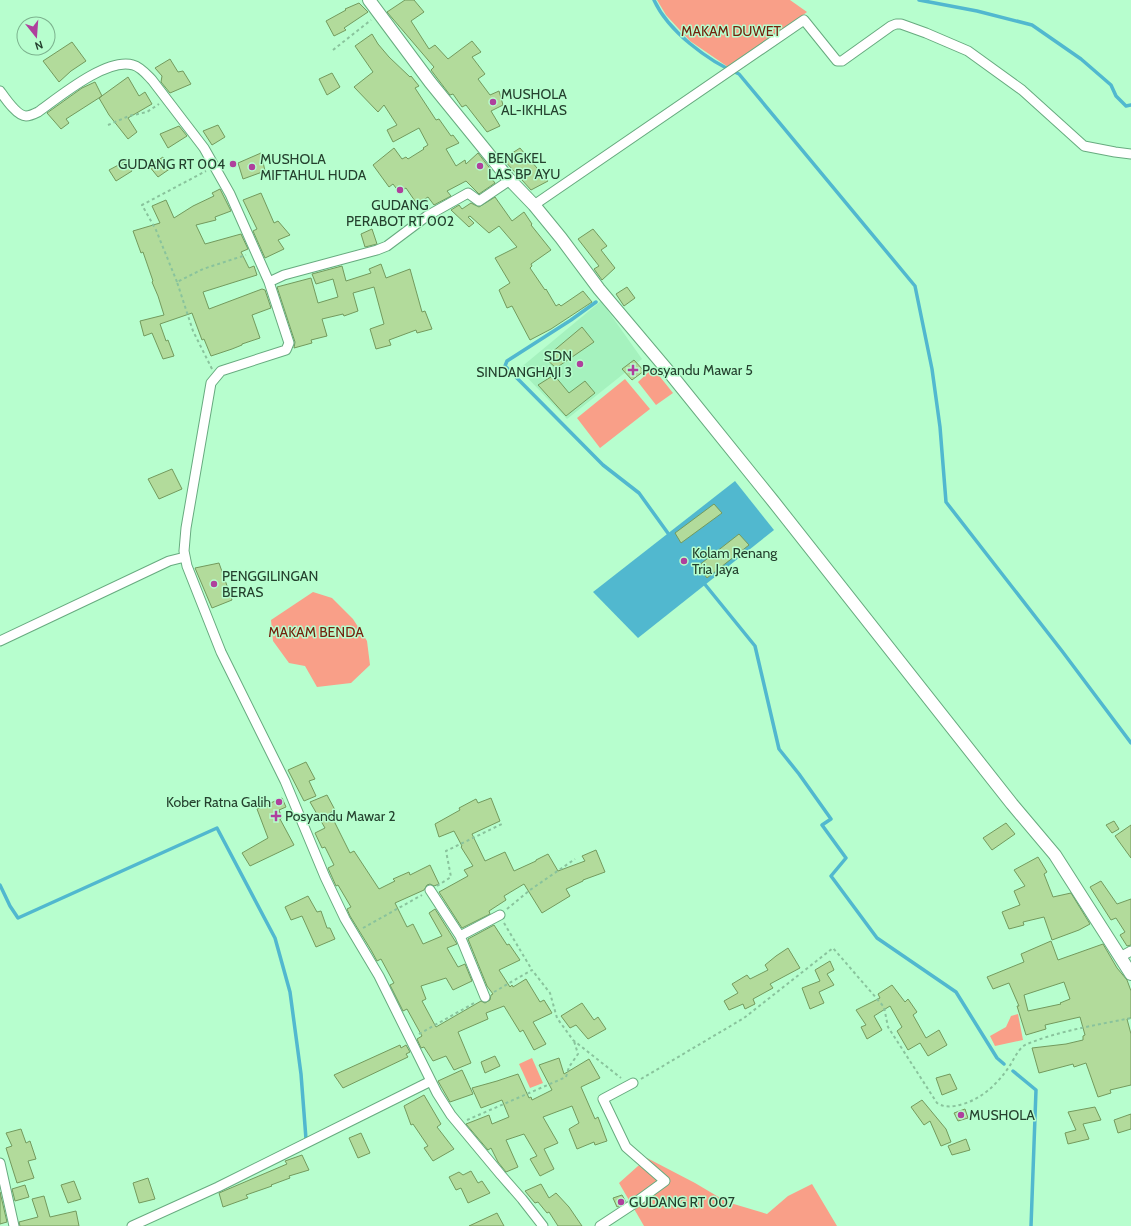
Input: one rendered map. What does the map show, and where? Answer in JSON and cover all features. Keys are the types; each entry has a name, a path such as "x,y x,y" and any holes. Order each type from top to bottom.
{"street":[{"path":"369,0 430,82 510,180 534,205 561,238 599,289 669,372 773,501 1012,804 1055,855 1131,974"},
{"path":"534,205 804,20 839,62 896,24 926,33 962,48 986,64 1022,90 1084,146 1131,154"},
{"path":"0,91 20,115 32,115 82,80 111,67 134,65 143,70 204,148 230,194 268,282 289,343 286,350 221,371 211,383 186,528 185,557 221,652 285,781 325,877 345,919 379,976 437,1093 458,1124 501,1176 522,1198 544,1226"},
{"path":"268,282 284,275 387,246 427,216 468,193 479,201 510,180"},
{"path":"0,641 170,561 185,557"},
{"path":"430,890 460,936 485,997"},
{"path":"460,936 500,915"},
{"path":"1120,957 1131,950"},
{"path":"132,1226 224,1184 431,1081"},
{"path":"600,1226 632,1206 665,1181 626,1147 603,1099 633,1083"},
{"path":"0,1163 14,1226"}],"path":[{"path":"333,50 378,14"},
{"path":"108,125 129,116 147,112 167,99"},
{"path":"214,167 142,205 156,230 177,282 193,331 216,377"},
{"path":"177,282 202,269 255,252"},
{"path":"354,934 451,877 446,851 504,823"},
{"path":"575,859 530,890 500,915 532,970 550,992 557,1018 573,1040 624,1080 633,1083 744,1018 833,948 884,1007 888,1026 937,1103 943,1107 956,1106 972,1101 987,1092 1008,1068 1024,1046 1055,1035 1131,1018"},
{"path":"411,1039 532,970"},
{"path":"458,1124 566,1077 569,1067 578,1054 573,1040"}],"shaded area":[{"name":"SDN SINDANGHAJI 3","path":"601,301 642,359 567,419 519,369"}],"green space":[{"name":"MAKAM DUWET","path":"657,0 790,0 807,12 731,69 690,41 666,15"},
{"path":"653,368 673,393 656,405 638,382"},
{"path":"625,379 650,409 600,448 577,418"},
{"name":"MAKAM BENDA","path":"313,592 332,598 353,619 367,641 370,665 351,683 317,687 305,666 289,663 273,641 271,620"},
{"path":"1018,1014 1023,1040 995,1046 990,1036 1006,1027 1011,1016"},
{"path":"532,1058 543,1083 530,1088 519,1064"},
{"path":"647,1158 695,1183 727,1202 767,1214 788,1196 812,1184 837,1226 644,1226 619,1183"}],"water":[{"name":"Kolam Renang Tria Jaya","path":"735,481 774,530 638,638 593,592"}],"building":[{"path":"405,0 414,0 424,12 411,21 429,49 435,45 448,59 472,41 481,52 472,57 485,74 478,79 490,95 499,91 503,105 491,111 500,126 487,132 466,105 462,107 453,94 450,95 431,70 434,67 387,12"},
{"path":"359,3 368,12 344,28 346,30 334,36 326,21 346,10 345,9"},
{"path":"372,34 389,57 410,77 411,76 419,86 415,88 436,120 439,119 451,136 453,135 459,143 446,149 456,166 465,160 466,164 478,153 492,171 488,174 495,183 479,194 466,181 447,191 451,196 434,205 428,197 417,204 406,188 399,192 393,184 389,187 373,165 394,148 402,159 406,157 408,159 428,145 419,128 393,142 387,130 397,125 384,105 378,112 354,87 373,72 355,46"},
{"path":"72,42 86,61 71,71 59,82 43,61 51,56 56,56 56,52"},
{"path":"170,59 178,72 183,71 191,84 170,93 161,82 162,76 155,68"},
{"path":"332,73 340,87 327,95 319,79"},
{"path":"128,77 139,96 145,92 152,104 128,118 137,132 128,139 109,115 99,98"},
{"path":"95,82 102,96 66,119 69,123 61,129 47,113 82,88"},
{"path":"218,125 225,137 212,145 203,131"},
{"path":"179,126 187,136 168,148 160,134"},
{"path":"520,148 548,181 531,190 503,159"},
{"name":"MUSHOLA MIFTAHUL HUDA","path":"261,153 265,171 243,179 238,163"},
{"path":"163,157 171,168 158,177 149,166"},
{"path":"126,161 132,171 116,181 109,170"},
{"path":"220,189 231,211 215,217 216,220 196,225 205,244 241,234 248,249 241,252 249,268 254,266 257,275 203,292 209,309 262,289 265,290 271,308 252,315 260,338 211,356 204,339 202,340 192,313 160,324 166,341 168,340 174,356 163,359 152,333 144,336 140,321 164,315 143,252 141,253 133,231 160,223 152,206 166,200 174,218 193,206 214,196 212,193"},
{"path":"261,193 274,223 278,221 290,235 278,240 284,249 265,258 253,231 257,229 243,200"},
{"path":"495,197 512,221 524,212 532,224 531,225 551,250 531,264 532,266 530,268 545,290 546,289 556,306 559,304 561,306 583,291 592,302 551,329 530,340 512,306 507,308 499,290 510,283 495,258 517,247 499,226 489,233 470,216 468,217 474,223 469,227 451,210 459,205 462,209 471,203 479,207"},
{"path":"372,229 377,244 365,247 361,234"},
{"path":"593,229 607,246 601,250 615,268 602,280 594,269 599,266 578,239"},
{"path":"381,264 386,278 410,269 422,312 425,311 432,329 417,333 416,330 389,340 391,345 376,349 370,329 384,324 374,287 353,293 358,311 344,316 343,314 322,319 327,336 311,340 312,343 294,348 295,342 277,287 311,278 318,303 338,297 333,279 316,284 312,274 342,266 346,281 371,273 369,269"},
{"path":"627,287 635,298 624,306 616,294"},
{"path":"582,327 594,342 556,368 545,358"},
{"name":"Posyandu Mawar 5","path":"634,360 644,371 632,380 622,369"},
{"path":"554,375 569,393 585,381 595,393 566,416 538,385"},
{"path":"172,469 182,489 159,499 148,479"},
{"path":"714,504 722,513 681,543 675,533"},
{"path":"739,534 749,545 707,578 698,566"},
{"name":"PENGGILINGAN BERAS","path":"219,563 232,600 212,608 195,568"},
{"path":"306,762 315,779 309,781 316,796 304,801 288,770"},
{"path":"327,795 335,810 330,813 350,853 354,851 379,889 395,881 393,879 409,872 410,875 430,865 439,884 434,886 430,884 427,885 424,890 395,903 407,927 413,924 423,944 442,936 429,913 435,909 457,944 447,948 458,967 465,964 472,981 453,990 446,978 421,986 426,999 422,1001 436,1027 481,1001 485,1003 490,1000 491,995 493,994 487,986 468,939 494,925 507,945 509,944 520,960 499,970 510,987 512,985 513,987 526,979 540,1002 544,1000 552,1013 533,1022 546,1044 534,1050 523,1030 520,1032 504,1006 486,1013 488,1019 458,1032 471,1063 454,1070 446,1056 433,1061 424,1047 421,1048 417,1039 422,1036 407,1009 403,1011 390,985 394,983 381,959 377,961 350,916 347,909 351,907 338,885 336,886 328,868 334,865 325,847 322,848 315,833 325,828 310,802"},
{"path":"282,798 286,807 279,810 282,818 280,819 294,845 250,866 242,853 268,838 257,809"},
{"path":"491,798 500,821 472,834 485,861 505,852 514,871 548,854 558,871 585,861 582,856 596,850 605,872 583,880 566,889 570,896 542,913 524,884 504,896 506,900 489,911 490,914 462,928 439,892 468,876 464,870 473,866 461,847 462,846 454,831 439,837 435,824 476,799 478,803"},
{"path":"1114,821 1119,829 1112,833 1106,825"},
{"path":"1006,823 1015,834 992,850 983,838"},
{"path":"1131,825 1131,858 1115,836"},
{"path":"1038,857 1047,872 1044,874 1053,897 1071,893 1090,924 1079,930 1052,940 1044,917 1023,922 1024,925 1009,929 1002,912 1020,905 1014,891 1025,886 1014,870"},
{"path":"1101,881 1117,904 1131,899 1131,945 1127,946 1120,935 1125,932 1116,918 1111,920 1090,887"},
{"path":"308,896 317,912 321,911 327,928 330,928 335,939 316,947 302,916 291,920 285,907"},
{"path":"1051,941 1058,960 1103,944 1117,968 1127,980 1131,991 1131,1018 1127,1019 1131,1034 1131,1085 1110,1090 1111,1093 1098,1097 1086,1063 1074,1067 1073,1064 1039,1073 1032,1048 1066,1044 1083,1040 1083,1036 1085,1035 1080,1017 1045,1025 1046,1029 1026,1035 1017,1006 1019,1006 1009,983 993,989 987,977 1024,962 1021,954","holes":["1064,982 1070,999 1060,1003 1061,1004 1028,1011 1024,995"]},
{"path":"788,948 800,968 770,984 773,988 753,999 755,1004 745,1009 743,1004 729,1010 724,1001 738,993 732,984 747,975 750,979 768,970 765,965"},
{"path":"830,961 834,970 827,974 834,985 819,992 824,1003 810,1009 802,988 820,981 815,970"},
{"path":"892,985 905,1002 908,999 917,1012 913,1015 926,1038 939,1030 947,1045 928,1056 920,1043 908,1050 897,1031 902,1027 890,1006 874,1016 882,1030 867,1039 861,1027 866,1025 856,1010 880,998 878,994"},
{"path":"582,1003 594,1020 598,1017 606,1029 588,1039 576,1025 570,1028 561,1016"},
{"path":"400,1045 401,1048 406,1045 410,1052 406,1054 408,1057 343,1088 334,1075"},
{"path":"495,1056 500,1066 485,1073 481,1062"},
{"path":"559,1058 564,1074 589,1059 600,1078 581,1087 595,1119 598,1117 607,1141 595,1145 594,1142 577,1149 569,1129 579,1123 572,1106 543,1117 558,1143 544,1149 554,1169 540,1176 530,1159 537,1156 524,1134 506,1140 518,1167 506,1172 498,1162 491,1148 488,1150 466,1124 489,1115 492,1124 509,1117 502,1100 481,1108 472,1088 518,1074 529,1098 531,1097 532,1100 552,1090 539,1065"},
{"path":"462,1070 473,1094 450,1102 438,1081"},
{"path":"950,1074 957,1089 942,1095 936,1078"},
{"path":"424,1095 441,1124 437,1127 454,1149 433,1161 424,1148 428,1146 413,1124 411,1125 404,1106"},
{"path":"922,1100 946,1129 951,1142 941,1146 930,1121 924,1125 911,1107"},
{"path":"1095,1107 1101,1120 1083,1124 1089,1139 1068,1144 1065,1133 1076,1130 1068,1112"},
{"name":"MUSHOLA","path":"965,1109 968,1118 958,1121 954,1113"},
{"path":"1131,1114 1131,1129 1118,1133 1114,1120"},
{"path":"21,1129 26,1143 30,1141 36,1159 28,1161 34,1178 17,1183 6,1148 12,1146 6,1133"},
{"path":"361,1133 370,1153 358,1158 349,1138"},
{"path":"966,1139 970,1150 952,1155 948,1146"},
{"path":"302,1155 309,1170 289,1176 290,1178 271,1185 272,1186 246,1195 248,1198 223,1207 219,1193 287,1164 285,1161"},
{"path":"471,1171 478,1183 482,1181 490,1193 468,1203 461,1188 456,1190 449,1177 459,1172 463,1175"},
{"path":"148,1178 155,1199 139,1203 133,1183"},
{"path":"74,1181 81,1199 68,1203 61,1185"},
{"path":"541,1184 549,1198 556,1193 569,1207 582,1226 558,1226 549,1212 547,1213 538,1202 535,1203 525,1191"},
{"path":"25,1185 29,1197 15,1201 12,1189"},
{"path":"0,1192 7,1222 0,1224"},
{"name":"GUDANG RT 007","path":"622,1195 626,1202 617,1207 613,1198"},
{"path":"44,1196 50,1217 76,1211 79,1226 20,1226 19,1222 38,1217 32,1199"},
{"path":"497,1213 504,1226 469,1226"}],"waterway":[{"path":"654,0 660,12 690,44 715,61 739,74 915,286 932,369 940,427 946,502 1062,651 1131,743"},
{"path":"919,0 977,11 1032,25 1081,59 1111,85 1116,96 1126,106 1131,105"},
{"path":"596,302 507,361 505,366 603,465 639,493 670,536"},
{"path":"703,582 755,646 779,749 831,819 822,825 846,858 831,876 877,938 956,992 997,1058 1004,1064"},
{"path":"0,885 10,906 18,918 217,828 275,938 290,992 301,1074 306,1139"},
{"path":"1013,1071 1036,1090 1031,1226"}],"place":[{"name":"MUSHOLA AL-IKHLAS","path":"493,102"},
{"name":"GUDANG RT 004","path":"233,164"},
{"name":"BENGKEL LAS BP AYU","path":"480,166"},
{"name":"MUSHOLA MIFTAHUL HUDA","path":"252,167"},
{"name":"GUDANG PERABOT RT 002","path":"400,190"},
{"name":"SDN SINDANGHAJI 3","path":"580,364"},
{"name":"Posyandu Mawar 5","path":"633,370"},
{"name":"Kolam Renang Tria Jaya","path":"684,561"},
{"name":"PENGGILINGAN BERAS","path":"214,584"},
{"name":"Kober Ratna Galih","path":"279,802"},
{"name":"Posyandu Mawar 2","path":"276,816"},
{"name":"MUSHOLA","path":"961,1115"},
{"name":"GUDANG RT 007","path":"621,1202"}]}
